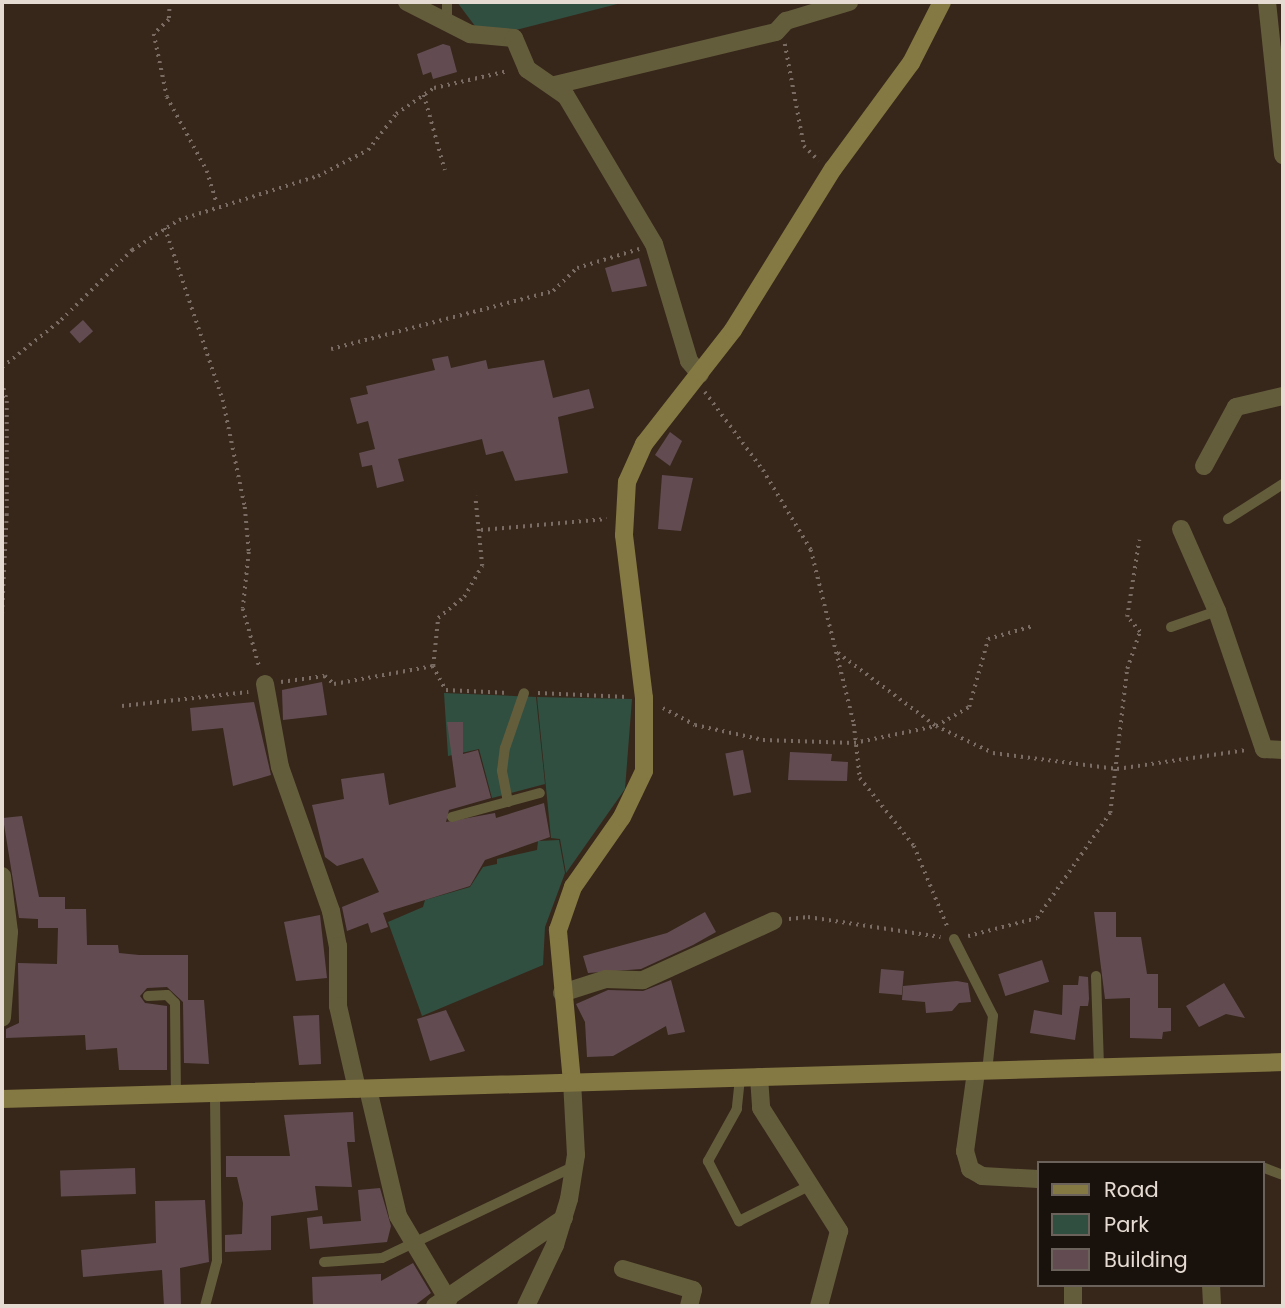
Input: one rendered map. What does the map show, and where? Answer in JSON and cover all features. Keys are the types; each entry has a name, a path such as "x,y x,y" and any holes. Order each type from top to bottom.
{"street":[{"path":"407,2 447,25 514,38 527,69 555,85 654,244 689,361 697,377"},
{"path":"555,85 778,30 786,21 849,2"},
{"path":"526,1306 564,1218 575,1166 572,1082 556,954 564,909 638,792 644,771 644,701 623,519 635,460 733,330 833,169 911,63 942,2"},
{"path":"1267,2 1283,155"},
{"path":"1204,466 1236,407 1247,400 1283,396"},
{"path":"1181,529 1217,611 1264,749 1283,750"},
{"path":"265,687 280,767 331,911 338,946 338,1006 398,1216 441,1303 564,1218"},
{"path":"2,876 9,932 2,1018"},
{"path":"562,993 606,979 643,980 773,921"},
{"path":"2,1099 1283,1062"},
{"path":"981,1072 965,1151 970,1169 982,1176 1036,1179"},
{"path":"759,1077 761,1108 839,1231 819,1306"},
{"path":"623,1269 693,1290 689,1306"},
{"path":"1073,1287 1073,1306"},
{"path":"1212,1287 1212,1306"}],"lane":[{"path":"447,2 447,25"},
{"path":"1227,519 1283,484"},
{"path":"1171,627 1217,611"},
{"path":"508,802 502,771 505,748 524,693"},
{"path":"452,817 540,793"},
{"path":"954,939 993,1016 981,1072"},
{"path":"1096,976 1099,1068"},
{"path":"148,996 167,995 175,1003 176,1094"},
{"path":"740,1078 737,1109 708,1161 739,1221 809,1186"},
{"path":"205,1306 217,1261 215,1093"},
{"path":"324,1262 382,1258 414,1245 556,1171 575,1166"},
{"path":"1264,1168 1283,1175"}],"path":[{"path":"170,2 169,20 154,34 167,97 207,171 217,204"},
{"path":"778,30 804,146 833,169"},
{"path":"2,367 61,320 132,250 165,228 217,204 341,165 368,150 396,114 424,95 478,74 527,69"},
{"path":"424,95 444,170"},
{"path":"165,228 223,400 245,508 249,552 243,609 265,687"},
{"path":"331,349 553,291 577,268 654,244"},
{"path":"697,377 763,470 811,550 838,652 860,778 914,846 954,939"},
{"path":"2,382 7,401 2,620"},
{"path":"475,496 481,530 482,566 464,597 438,618 433,666 446,690 644,701 739,736 854,743 936,726 969,707 988,639 1032,626"},
{"path":"481,530 623,519"},
{"path":"773,921 808,917 954,939 1037,918 1044,911 1054,887 1104,825 1117,769 1127,669 1140,632 1127,617 1139,540"},
{"path":"838,652 936,726 993,753 1117,769 1264,749"},
{"path":"121,706 265,687 325,676 334,684 433,666"}],"green space":[{"path":"457,2 625,2 512,31 475,26"},
{"path":"444,693 536,697 545,784 492,798 479,749 448,756"},
{"path":"537,697 632,699 625,789 566,873 560,839 551,838"},
{"path":"559,840 565,873 545,927 543,965 422,1016 388,922 423,907 425,900 470,887 483,867 497,864 497,859 537,850 538,841"}],"building":[{"path":"443,44 450,46 457,72 433,79 431,72 423,75 417,54"},
{"path":"639,258 647,286 612,292 605,268"},
{"path":"83,320 93,331 80,343 70,332"},
{"path":"448,356 451,368 486,360 488,369 544,360 553,398 589,389 594,408 558,417 568,473 515,481 503,451 486,455 482,439 398,459 404,481 377,488 372,465 362,467 359,453 375,449 368,421 357,424 350,398 368,394 366,386 435,370 432,359"},
{"path":"670,432 682,441 670,466 655,455"},
{"path":"662,475 693,478 681,531 658,529"},
{"path":"322,682 327,715 283,720 282,690"},
{"path":"254,702 271,775 233,786 223,728 192,731 190,708"},
{"path":"447,722 463,722 463,754 478,750 491,798 449,810 446,822 495,813 496,818 544,803 550,837 485,860 470,886 383,913 388,927 371,933 368,923 347,931 342,907 379,892 363,858 337,866 325,857 312,805 344,799 341,779 384,773 389,805 456,787"},
{"path":"743,750 751,792 734,796 725,753"},
{"path":"790,752 832,754 831,761 848,762 847,781 788,780"},
{"path":"22,816 39,897 65,897 65,909 86,909 87,945 118,945 119,953 139,955 188,955 188,1000 204,1000 209,1064 184,1063 183,1002 167,987 147,988 140,996 145,1003 167,1006 167,1070 119,1070 117,1048 86,1050 85,1035 6,1038 6,1029 19,1023 18,963 57,964 58,928 38,928 38,919 19,918 3,818"},
{"path":"705,912 716,932 693,945 641,969 588,973 583,956 667,933"},
{"path":"1094,912 1116,912 1116,937 1141,937 1147,974 1158,974 1158,1008 1171,1008 1171,1031 1163,1032 1162,1039 1130,1038 1130,998 1105,999"},
{"path":"320,915 327,978 296,981 284,922"},
{"path":"1042,960 1049,982 1005,996 998,974"},
{"path":"881,969 904,971 902,995 879,993"},
{"path":"1079,976 1088,977 1089,999 1088,1006 1080,1006 1075,1040 1030,1033 1034,1010 1062,1015 1063,985 1078,985"},
{"path":"671,980 685,1032 668,1035 666,1026 613,1056 587,1057 585,1022 576,1004 608,990 643,991"},
{"path":"957,981 968,983 971,1002 959,1003 952,1011 926,1013 925,1002 902,1000 903,986"},
{"path":"1224,983 1245,1018 1226,1014 1199,1027 1186,1006"},
{"path":"446,1010 465,1051 430,1061 417,1019"},
{"path":"319,1015 321,1064 299,1065 293,1016"},
{"path":"353,1112 355,1142 347,1142 352,1187 315,1186 318,1210 271,1216 271,1250 225,1252 225,1235 242,1234 243,1203 237,1177 226,1177 226,1156 290,1156 284,1115"},
{"path":"135,1168 136,1194 61,1197 60,1171"},
{"path":"380,1188 391,1226 387,1242 310,1249 307,1218 322,1216 323,1224 361,1221 358,1190"},
{"path":"205,1200 209,1262 180,1268 181,1306 164,1306 162,1270 83,1277 81,1250 156,1243 155,1201"},
{"path":"413,1263 431,1293 414,1306 313,1306 312,1277 381,1274 381,1281"}]}
